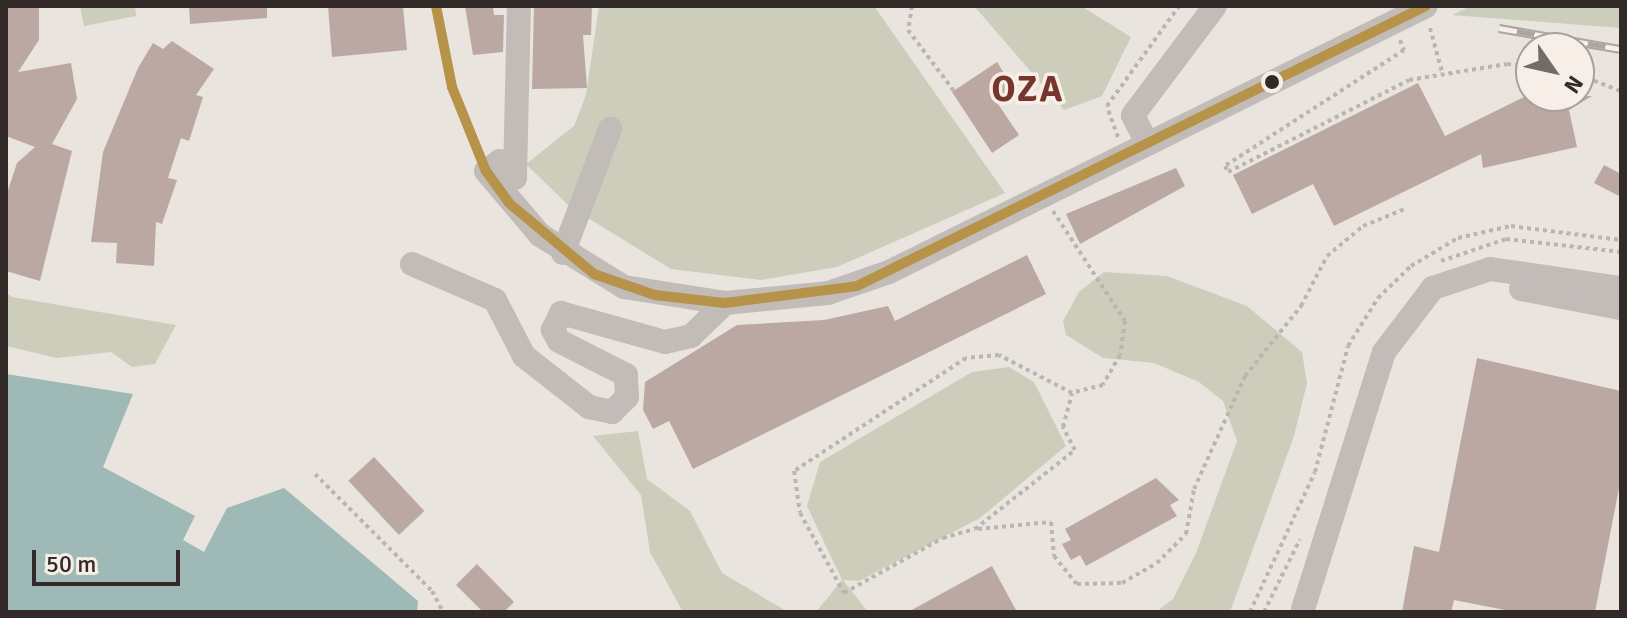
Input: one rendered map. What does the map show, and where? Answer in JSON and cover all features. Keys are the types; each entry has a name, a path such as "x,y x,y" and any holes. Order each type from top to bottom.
{"street":[{"path":"519,6 514,172 540,235"},
{"path":"1147,143 1133,115 1215,6"},
{"path":"514,172 500,161 486,171 540,235 563,253 624,287 725,303 857,286 1147,143 1427,13"},
{"path":"563,253 610,129"},
{"path":"412,264 495,300 524,356 589,407 612,412 627,397 626,375 559,341 553,330 561,313 665,342 691,336 725,303"},
{"path":"1303,609 1384,352 1433,288 1490,269 1621,288"},
{"path":"1460,278 1621,308"}],"path":[{"path":"912,6 908,30 954,91"},
{"path":"1427,13 1442,72"},
{"path":"1398,35 1404,50 1225,166 1228,172 1409,80 1442,72 1515,68"},
{"path":"1595,81 1621,91"},
{"path":"1052,209 1125,321 1120,355 1103,385 1072,393 999,355 966,358 794,471 800,513 844,593 943,538 975,529 1051,522 1054,556 1077,584 1122,583 1157,563 1186,534 1194,489 1245,376 1301,306 1327,256 1363,226 1407,208"},
{"path":"975,529 1075,450 1063,427 1072,393"},
{"path":"315,474 423,581 443,612"}],"green space":[{"path":"80,6 135,6 136,16 84,26"},
{"path":"599,6 874,6 1005,193 837,267 761,280 671,269 570,207 526,164 574,126 586,95"},
{"path":"974,6 1081,6 1131,37 1102,96 1064,110"},
{"path":"1471,6 1621,6 1621,28 1452,15"},
{"path":"1104,272 1167,276 1247,306 1302,352 1307,383 1294,436 1230,612 1156,612 1173,599 1196,553 1237,441 1223,401 1199,382 1154,363 1103,358 1066,335 1063,321 1079,292"},
{"path":"6,293 12,297 176,325 155,364 132,367 111,352 57,358 6,346"},
{"path":"1009,367 1034,382 1066,446 980,518 859,581 843,580 868,612 816,612 842,580 807,506 820,462 972,372"},
{"path":"638,431 647,479 690,511 722,573 788,612 683,612 650,552 641,495 593,436"}],"water":[{"path":"6,374 133,394 103,467 195,516 183,540 204,552 227,508 284,488 418,601 417,612 6,612"}],"building":[{"path":"6,6 39,6 39,40 18,72 71,63 77,99 52,144 72,151 40,281 6,271 6,196 17,163 35,147 6,136"},
{"path":"189,6 267,6 267,18 190,24"},
{"path":"328,6 403,6 407,50 332,57"},
{"path":"465,6 493,6 494,15 504,15 503,52 473,55"},
{"path":"534,6 592,6 591,35 583,35 587,88 532,89"},
{"path":"172,41 214,69 196,95 203,97 189,141 181,138 168,178 177,180 162,224 156,222 154,266 116,263 117,243 91,242 103,152 138,68 153,43 163,49"},
{"path":"997,62 1016,92 998,104 1019,135 992,153 952,92"},
{"path":"1418,83 1445,136 1515,101 1515,112 1569,112 1577,147 1483,168 1481,154 1334,226 1313,184 1252,214 1233,175"},
{"path":"1604,165 1621,174 1621,197 1594,183"},
{"path":"1176,168 1185,186 1080,244 1066,214"},
{"path":"1027,255 1046,294 693,469 669,421 653,429 643,410 645,382 737,325 824,320 888,306 895,321"},
{"path":"1477,358 1621,391 1621,478 1595,612 1515,612 1454,600 1451,612 1402,612 1414,546 1439,552"},
{"path":"374,457 424,511 399,535 348,481"},
{"path":"1156,478 1179,500 1170,505 1177,516 1086,566 1080,555 1071,560 1062,544 1071,540 1065,529"},
{"path":"477,564 514,602 504,612 483,612 456,585"},
{"path":"992,566 1017,612 908,612"}],"railway":[{"path":"1499,28 1621,49"}],"transit line":[{"path":"436,6 452,87 486,171 509,203 594,274 655,295 725,303 857,286 1426,6"}],"district":[{"name":"OZA","path":"1028,90"}]}
